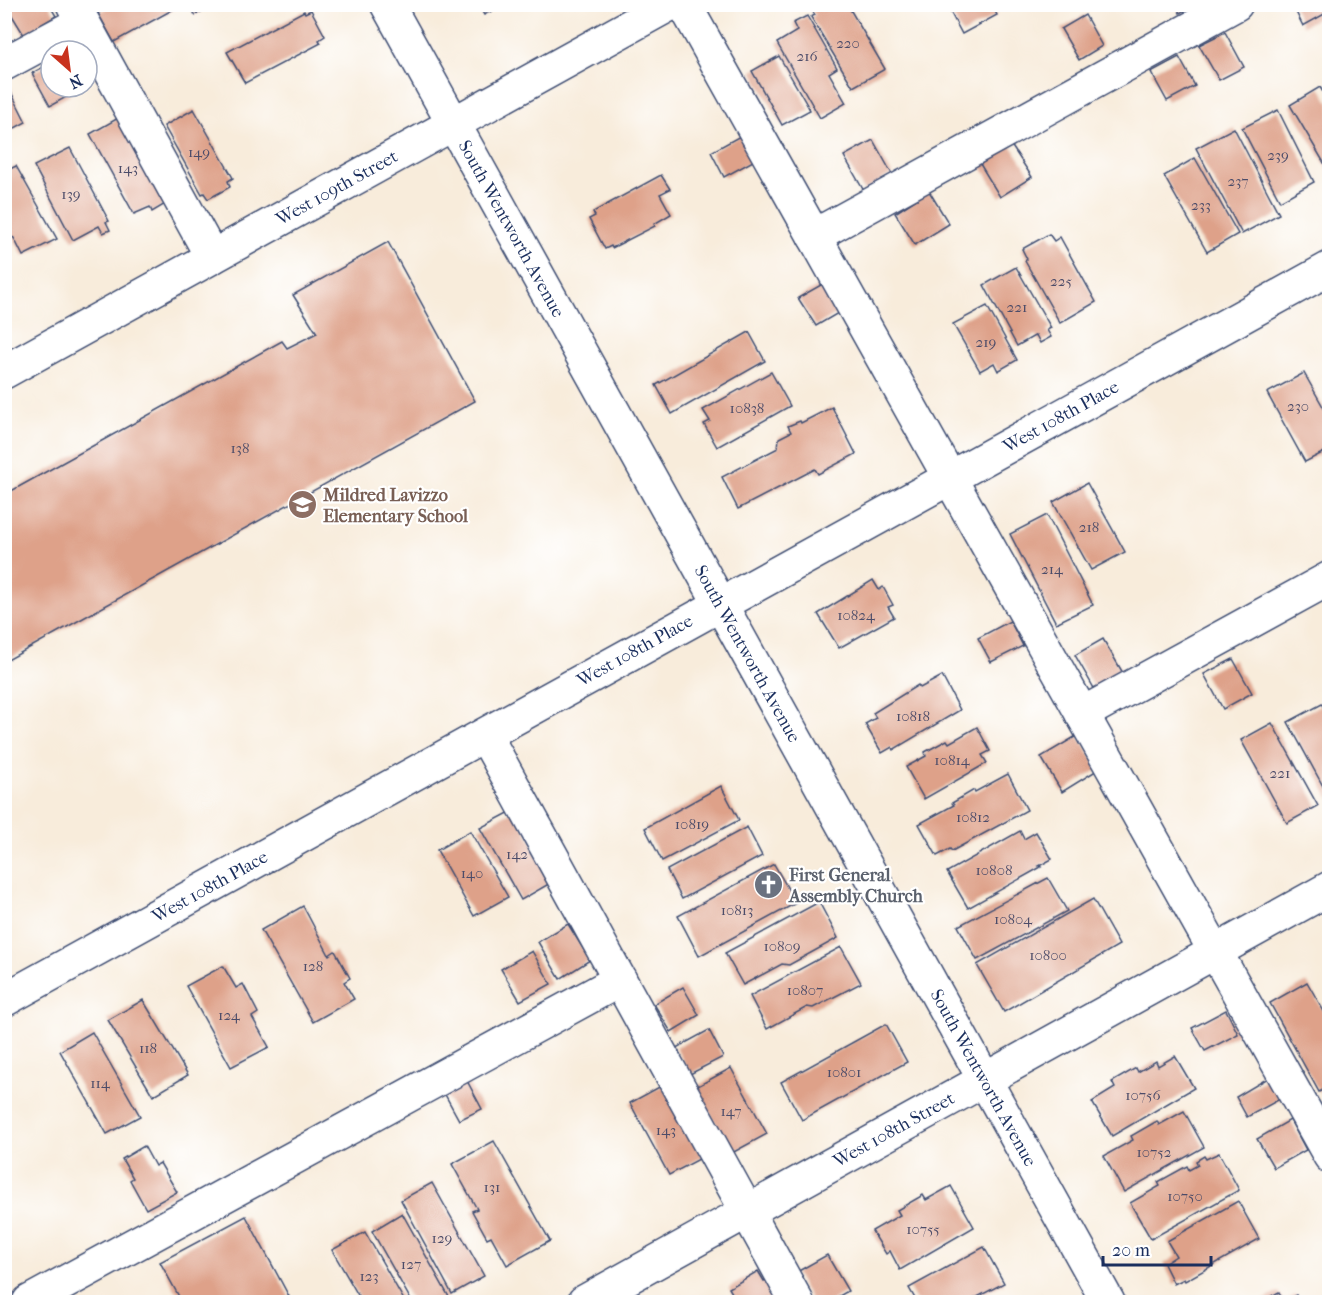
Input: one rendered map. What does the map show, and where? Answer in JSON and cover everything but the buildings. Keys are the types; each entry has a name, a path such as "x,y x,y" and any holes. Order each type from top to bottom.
{"street":[{"name":"South Wentworth Avenue","path":"387,4 1108,1302"},
{"name":"West 109th Street","path":"4,372 670,4"},
{"path":"684,4 1329,1156"},
{"path":"814,236 1236,4"},
{"path":"4,64 77,13 212,257"},
{"name":"West 108th Place","path":"4,1000 1329,268"},
{"path":"1082,714 1329,578"},
{"path":"485,735 797,1302"},
{"name":"West 108th Street","path":"584,1302 1329,888"},
{"path":"29,1302 620,980"}],"place":[{"name":"Mildred Lavizzo Elementary School","path":"302,505"},
{"name":"First General Assembly Church","path":"768,885"}]}
